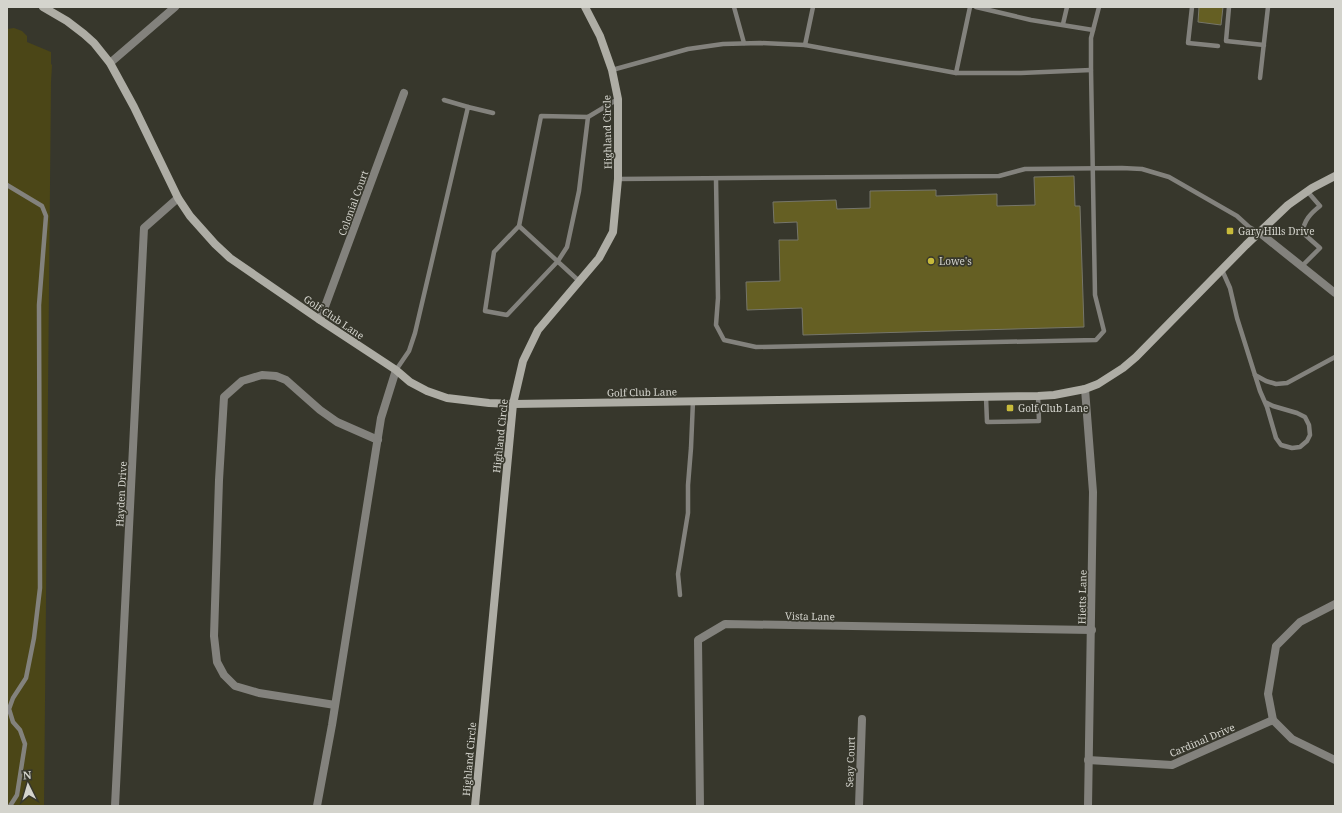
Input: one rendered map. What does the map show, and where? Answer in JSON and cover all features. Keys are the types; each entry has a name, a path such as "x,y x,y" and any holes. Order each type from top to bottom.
{"street":[{"name":"Golf Club Lane","path":"43,7 67,21 84,34 94,43 110,62 134,107 178,198 194,221 215,244 230,258 396,370 410,382 427,391 448,398 489,403 513,404 1038,396 1054,395 1085,389 1098,384 1111,376 1136,357 1288,205 1308,191 1335,176"},
{"path":"110,62 175,7"},
{"name":"Highland Circle","path":"475,806 513,404 523,361 538,330 599,258 612,232 618,179 618,99 612,70 600,36 585,7"},
{"name":"Colonial Court","path":"320,320 404,92"},
{"name":"Hayden Drive","path":"114,806 144,228 178,198"},
{"path":"1260,233 1335,293"},
{"path":"317,806 335,705 381,418 396,370"},
{"path":"335,705 259,693 236,686 224,675 217,662 214,636 219,480 224,397 242,381 262,376 276,376 286,380 320,410 337,422 378,440"},
{"name":"Hietts Lane","path":"1085,389 1093,492 1088,806"},
{"path":"1335,604 1300,622 1276,646 1268,694 1273,720 1292,739 1335,760"},
{"name":"Vista Lane","path":"700,806 698,640 725,624 1092,630"},
{"name":"Seay Court","path":"859,806 862,719"},
{"name":"Cardinal Drive","path":"1088,760 1172,765 1273,720"}],"lane":[{"path":"734,7 744,43"},
{"path":"805,45 813,7"},
{"path":"956,73 970,7"},
{"path":"976,7 998,9 1031,20 1093,30"},
{"path":"1063,24 1067,7"},
{"path":"716,179 718,298 716,325 724,340 756,347 1096,340 1104,331 1095,295 1091,70 1091,38 1099,7"},
{"path":"1192,7 1188,43 1218,46"},
{"path":"1229,7 1226,40 1264,45"},
{"path":"1260,78 1268,7"},
{"path":"612,70 688,49 723,44 744,43 805,45 956,73 1021,73 1091,70"},
{"path":"588,117 579,191 567,247 558,261 507,315 486,311 494,252 519,226 541,116 588,117 618,99"},
{"path":"444,100 493,113"},
{"path":"396,370 408,351 415,333 468,107"},
{"path":"618,179 999,176 1025,169 1142,169 1169,177 1237,216 1248,227 1260,233"},
{"path":"7,185 42,206 46,216 39,305 40,588 34,638 26,678 13,698 9,709 13,722 20,730 25,744 17,795 10,806"},
{"path":"1302,266 1320,248 1303,233 1303,225 1312,213 1320,206 1308,191"},
{"path":"519,226 579,281"},
{"path":"1222,270 1230,288 1237,318 1276,438 1281,445 1292,448 1300,447 1307,441 1310,435 1309,425 1305,417 1265,402"},
{"path":"1255,375 1276,384 1286,383 1335,357"},
{"path":"986,397 987,422 994,422 1039,421 1038,396"},
{"path":"680,595 678,574 688,513 688,485 693,401"}],"shaded area":[{"path":"14,28 22,31 27,36 27,42 51,52 52,65 44,806 7,806 7,29"}],"building":[{"path":"1199,7 1223,7 1221,25 1198,22"},
{"name":"Lowe's","path":"1074,176 1075,206 1080,206 1084,327 803,335 802,308 747,310 746,282 780,281 779,240 798,240 797,222 774,223 773,202 836,200 837,209 870,208 870,191 936,190 936,196 997,194 997,206 1035,205 1034,177"}],"place":[{"name":"Gary Hills Drive","path":"1230,231"},
{"name":"Lowe's","path":"931,261"},
{"name":"Golf Club Lane","path":"1010,408"}]}
